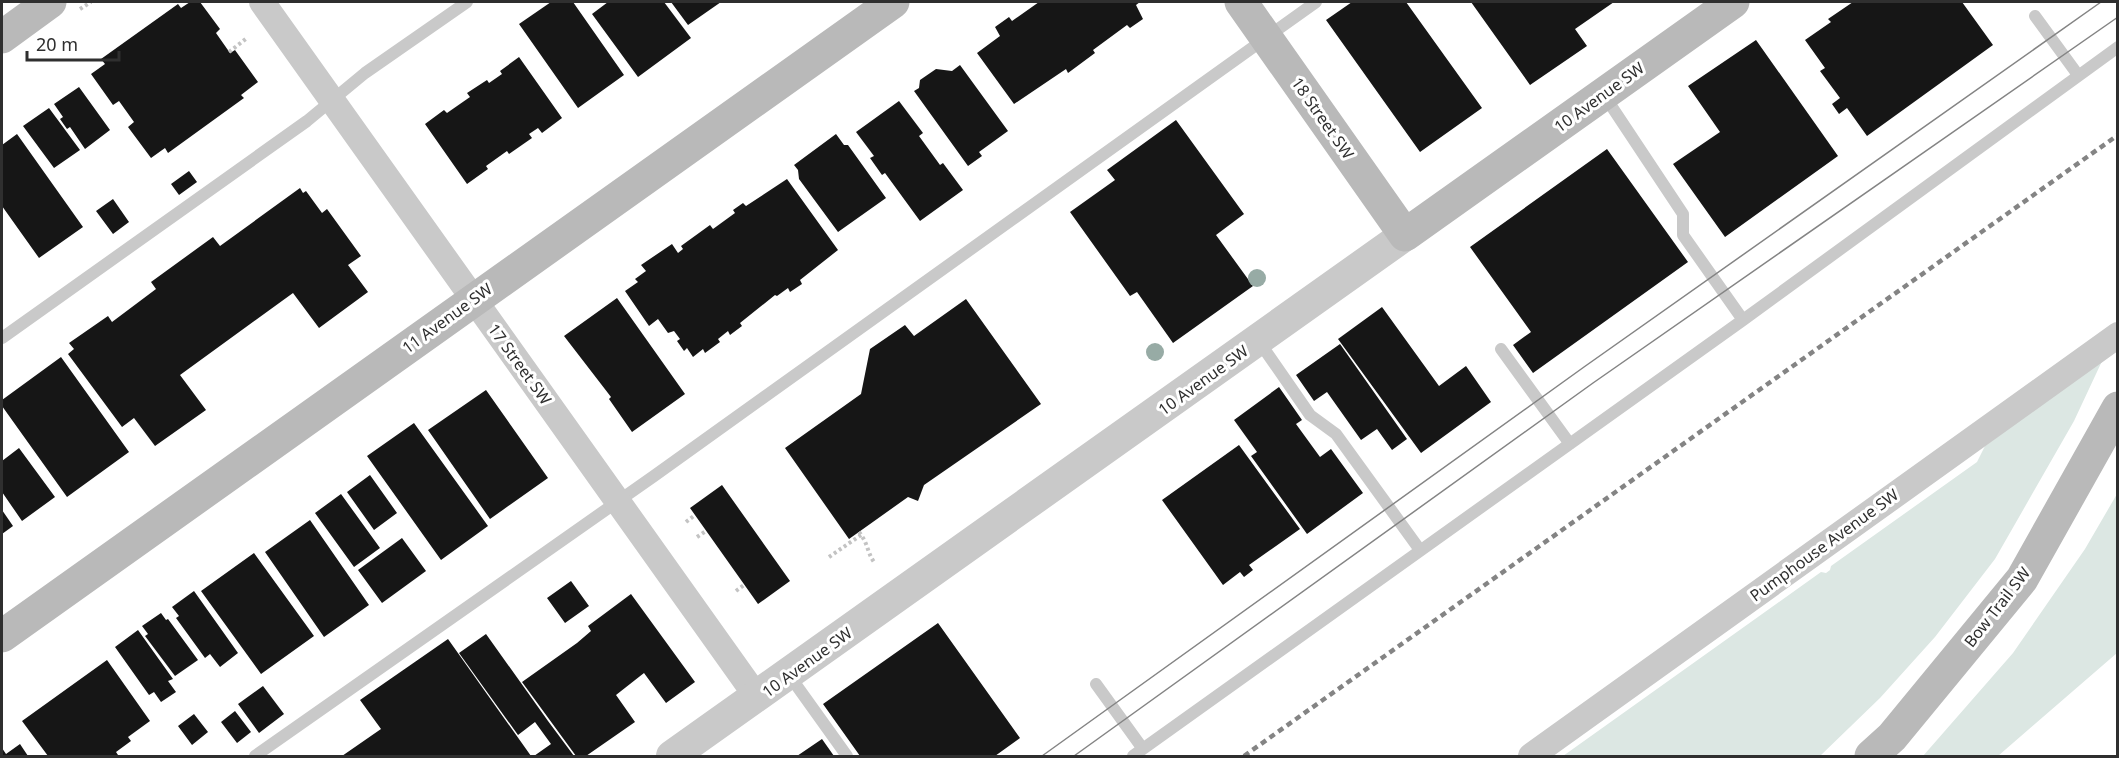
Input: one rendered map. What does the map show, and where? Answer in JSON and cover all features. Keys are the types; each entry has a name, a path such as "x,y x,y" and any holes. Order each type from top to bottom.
{"main road":[{"path":"2,37 50,2"},
{"name":"11 Avenue SW","path":"2,636 893,2"},
{"name":"18 Street SW","path":"1241,2 1405,235"},
{"name":"10 Avenue SW","path":"1405,235 1733,2"},
{"name":"Bow Trail SW","path":"1871,756 1892,737 2022,579 2118,408"}],"street":[{"name":"17 Street SW","path":"262,2 757,697"},
{"name":"10 Avenue SW","path":"672,756 1405,235"},
{"name":"Pumphouse Avenue SW","path":"1531,756 2118,335"}],"lane":[{"path":"2,338 307,121 365,73 467,2"},
{"path":"255,756 619,501 1316,2"},
{"path":"2035,16 2078,75"},
{"path":"1096,684 1138,753 1743,320 2118,47"},
{"path":"1603,94 1683,214 1683,235 1743,320"},
{"path":"1258,340 1310,415 1336,434 1420,550"},
{"path":"1501,349 1569,444"},
{"path":"789,675 847,756"}],"path":[{"path":"229,52 247,38"},
{"path":"686,522 695,515"},
{"path":"697,537 706,531"},
{"path":"829,557 860,534 867,543 874,561"},
{"path":"736,591 744,585"}],"shaded area":[{"path":"2103,359 2074,421 1995,559 1935,637 1880,698 1820,756 1563,756 1821,572 1826,573 1831,566 1977,462 1985,446"},
{"path":"2117,494 2117,653 1998,756 1923,756 2013,653 2085,549"}],"building":[{"path":"190,2 200,2 220,29 216,33 230,53 235,50 258,82 241,95 244,98 168,153 165,148 151,158 128,127 134,122 119,101 113,105 91,74 105,64 101,59 178,4 181,8"},
{"path":"551,2 573,2 624,75 578,108 519,24"},
{"path":"608,2 664,2 691,38 638,77 592,14"},
{"path":"671,2 721,2 688,25"},
{"path":"1039,2 1140,2 1136,5 1143,19 1130,28 1127,25 1093,50 1095,53 1068,73 1066,69 1014,104 977,53 1000,36 995,27 1009,17 1012,21"},
{"path":"1352,2 1406,2 1482,108 1420,152 1326,20"},
{"path":"1471,2 1614,2 1575,29 1587,46 1530,85"},
{"path":"1853,2 1962,2 1993,45 1867,136 1847,108 1839,114 1832,104 1840,98 1820,71 1825,68 1805,40 1831,22 1828,19"},
{"path":"1756,40 1838,156 1725,237 1673,164 1720,132 1688,86"},
{"path":"519,57 562,118 542,133 538,128 529,134 532,138 509,154 507,151 467,184 425,124 444,110 447,113 470,97 467,93 487,80 489,83 502,74 500,71"},
{"path":"960,65 1008,131 979,152 982,156 968,166 914,91 919,88 920,80 936,69 952,71"},
{"path":"79,87 110,130 85,149 70,127 67,129 60,119 63,117 54,104"},
{"path":"899,101 923,133 919,136 940,165 943,163 963,190 920,221 885,173 882,175 870,158 874,156 856,132"},
{"path":"49,108 80,150 54,168 23,126"},
{"path":"1176,120 1244,214 1216,235 1253,286 1173,343 1137,292 1130,296 1070,212 1115,180 1107,170"},
{"path":"17,134 83,227 39,258 2,206 2,145"},
{"path":"836,134 844,145 848,145 886,198 838,232 799,179 798,170 794,165"},
{"path":"1607,149 1688,262 1533,373 1513,345 1531,332 1470,247"},
{"path":"189,171 197,182 179,195 171,184"},
{"path":"787,179 838,250 800,280 802,284 790,292 788,288 777,296 775,295 740,323 742,326 730,335 728,331 718,339 720,342 705,353 703,349 693,357 687,348 684,351 674,331 668,333 658,319 649,326 625,291 638,282 635,279 646,271 641,265 672,244 678,253 683,249 681,246 710,225 713,229 735,213 733,210 743,203 746,206"},
{"path":"300,188 303,193 306,191 322,213 327,209 361,256 348,265 368,292 319,328 293,293 180,375 206,410 155,446 134,418 122,427 68,354 74,349 69,343 108,316 112,322 156,289 151,282 213,237 220,246"},
{"path":"113,199 129,222 113,234 96,211"},
{"path":"617,298 685,394 632,432 609,399 611,397 564,336"},
{"path":"966,299 1041,404 924,485 918,501 908,497 849,539 785,448 861,394 870,349 905,325 914,336"},
{"path":"1382,307 1439,386 1466,366 1491,402 1421,453 1338,339"},
{"path":"1340,344 1407,439 1392,450 1377,429 1361,440 1327,392 1314,401 1296,375"},
{"path":"61,357 129,452 67,497 2,406 2,400"},
{"path":"1279,387 1302,420 1296,424 1320,457 1331,449 1363,493 1307,534 1251,456 1257,452 1234,420"},
{"path":"486,390 548,478 490,519 428,430"},
{"path":"414,423 488,526 441,560 367,456"},
{"path":"1239,445 1300,529 1249,565 1253,570 1244,577 1240,572 1223,585 1162,500"},
{"path":"19,448 55,497 22,521 2,492 2,461"},
{"path":"370,475 397,513 374,530 347,492"},
{"path":"722,485 790,581 758,604 690,508"},
{"path":"341,494 380,548 354,567 315,513"},
{"path":"2,510 13,526 2,534"},
{"path":"310,520 369,605 324,637 265,552"},
{"path":"402,538 426,571 382,603 358,570"},
{"path":"254,553 314,636 261,674 201,591"},
{"path":"571,581 589,606 565,623 547,598"},
{"path":"194,591 238,653 220,667 210,654 205,658 176,618 179,616 172,607"},
{"path":"631,594 695,682 666,703 644,673 616,695 635,722 586,756 576,756 522,682 577,643 591,631 588,626"},
{"path":"161,613 198,660 175,676 145,636 148,634 142,626"},
{"path":"938,623 1020,738 995,756 860,756 823,704"},
{"path":"138,630 173,679 168,681 176,692 161,702 154,692 149,695 115,647"},
{"path":"486,634 574,756 534,756 551,744 535,722 518,735 459,653"},
{"path":"448,639 531,756 342,756 381,729 360,700"},
{"path":"107,660 150,721 128,737 131,741 116,752 118,755 48,756 22,721"},
{"path":"263,686 284,714 259,733 238,704"},
{"path":"235,711 251,732 237,743 221,722"},
{"path":"194,714 208,732 192,745 178,726"},
{"path":"822,739 834,756 797,756"},
{"path":"20,744 28,756 2,756 2,748 6,754"}],"tram line":[{"path":"1042,756 1584,367 2101,2"},
{"path":"1074,756 1593,383 2118,17"}],"railway":[{"path":"1244,756 2118,135"}]}
